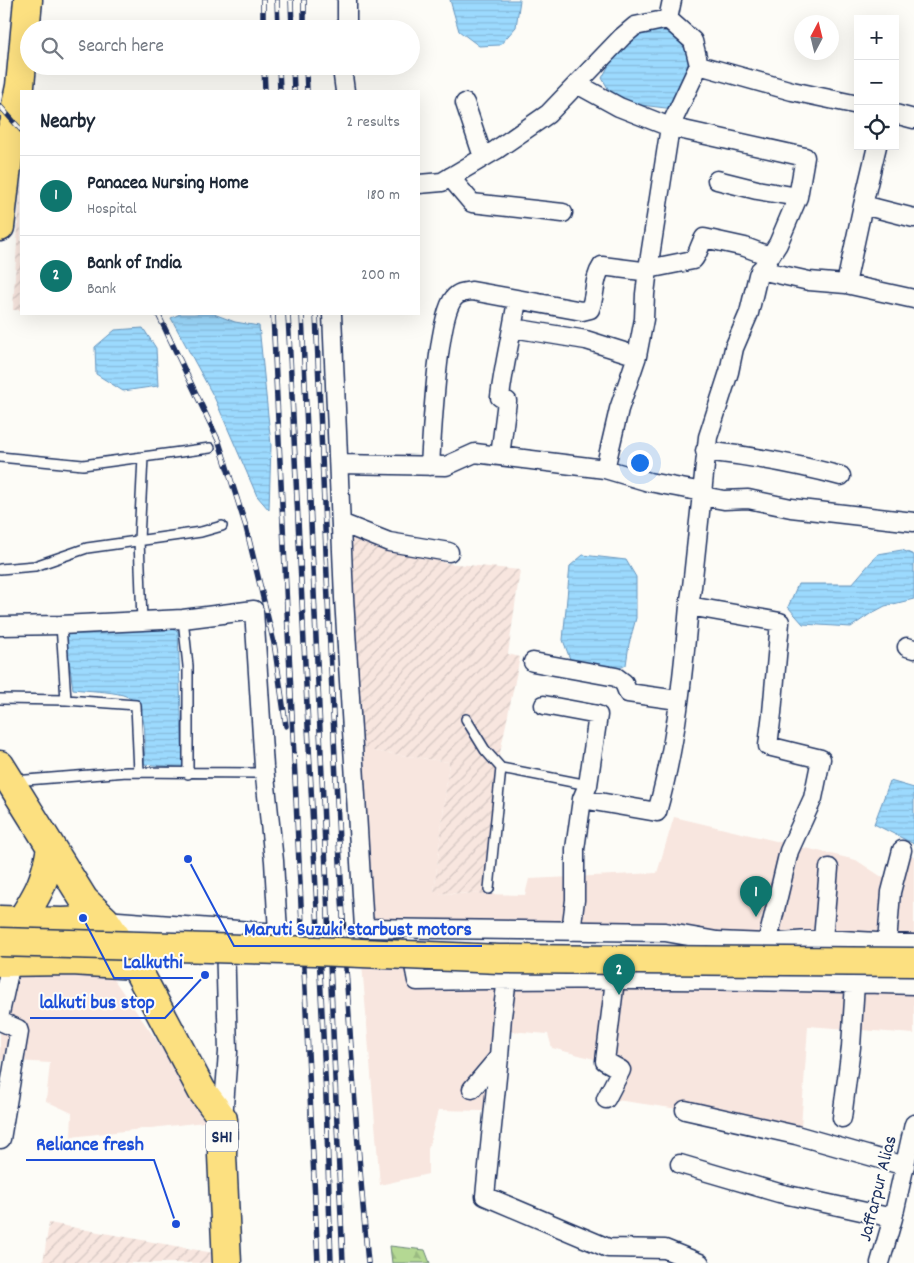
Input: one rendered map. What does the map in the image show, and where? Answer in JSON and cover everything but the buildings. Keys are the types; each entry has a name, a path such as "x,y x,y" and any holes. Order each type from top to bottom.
{"main road":[{"path":"26,20 28,0"},
{"path":"0,227 8,129 15,122 15,110 21,75"},
{"name":"SH1","path":"5,774 84,900 105,920 134,965 202,1091 223,1119 222,1155 227,1263"},
{"path":"10,920 40,891 46,873 50,848"},
{"path":"10,920 105,920"},
{"path":"4,956 315,951 500,959 914,962"},
{"path":"4,956 134,965"}],"street":[{"path":"347,0 347,20"},
{"path":"668,19 672,0"},
{"path":"605,468 619,409 637,356 644,319 648,269 670,127 699,65 693,41 668,19"},
{"path":"420,184 442,182 484,157 548,114 622,37 635,26 668,19"},
{"path":"699,65 792,91 854,104"},
{"path":"344,75 345,90"},
{"path":"578,84 619,107 670,127 805,157 798,197 778,244 765,263 752,293 749,313 734,348 729,372 708,437 689,606 684,670 668,773 657,812 585,792"},
{"path":"465,104 484,157"},
{"path":"899,115 914,119"},
{"path":"846,284 876,150"},
{"path":"450,177 472,203 563,214"},
{"path":"717,180 757,190 798,197"},
{"path":"863,205 914,218"},
{"path":"430,466 437,376 445,321 453,299 460,293 472,291 582,311 590,309 594,301 597,274 602,266 642,271 693,260 698,255 700,244 704,238 745,247 765,263 809,281 846,284 914,299"},
{"path":"500,456 507,401 500,397 517,300"},
{"path":"332,315 341,523 364,928 666,932 717,941 767,943 823,939 914,944"},
{"path":"513,328 586,340 637,356"},
{"path":"705,451 755,457 841,476"},
{"path":"338,464 446,466 475,453 605,468 649,482 703,492 708,497 724,500 748,499 820,512 914,522"},
{"path":"341,523 389,542 449,552"},
{"path":"689,606 780,622 768,746 821,759 813,798 789,851 767,943"},
{"path":"0,626 182,619 254,610 264,767 274,861 278,933 105,920"},
{"path":"533,662 616,677 624,683 628,692 678,700"},
{"path":"544,706 598,715 574,849 575,900 571,931"},
{"path":"887,943 891,892 902,850"},
{"path":"823,939 829,868"},
{"path":"223,1119 228,1052 224,929"},
{"path":"406,929 417,981 507,979 914,985"},
{"path":"0,1013 4,956"},
{"path":"507,979 484,1196 608,1248 665,1249 700,1263"},
{"path":"606,1099 621,1070 605,1061 615,980"},
{"path":"842,1118 851,1047 855,983"},
{"path":"0,1021 18,1029 19,1032 1,1139"},
{"path":"472,1088 499,1057"},
{"path":"686,1110 796,1134 905,1166"},
{"name":"Jaffarpur Alias","path":"880,1263 892,1218 907,1192 905,1166 914,1124"},
{"path":"680,1164 779,1193 892,1218"}],"lane":[{"path":"0,456 83,465 210,448"},
{"path":"142,621 139,540 143,457"},
{"path":"0,570 35,566 87,548 201,532 222,526"},
{"path":"182,619 188,666 188,774"},
{"path":"61,625 66,700"},
{"path":"0,700 66,700 136,705 139,772"},
{"path":"466,719 486,750 501,768 585,792"},
{"path":"5,774 256,773 264,767"},
{"path":"489,890 501,768"}],"shaded area":[{"path":"20,194 20,310 13,310"},
{"path":"346,533 446,563 520,570 508,654 520,657 497,767 485,894 434,893 449,762 373,751 358,751"},
{"path":"358,751 373,751 449,762 434,893 525,895 529,879 657,873 674,817 856,860 885,879 905,855 914,856 914,952 366,922"},
{"path":"362,964 414,967 422,985 914,992 914,1034 808,1026 801,1127 610,1099 625,1067 552,1048 548,1034 497,1030 484,1111 438,1110 428,1149 428,1174 380,1185"},
{"path":"110,974 213,1121 71,1137 72,1113 46,1101 50,1063 0,1060 0,977"},
{"path":"49,1223 219,1254 220,1263 43,1263"}],"green space":[{"path":"390,1246 425,1250 430,1263 392,1263"}],"water":[{"path":"450,0 520,0 516,27 500,45 479,46 459,31"},
{"path":"654,30 676,33 688,55 688,82 674,109 641,105 613,97 602,78 614,56 627,40"},
{"path":"178,315 217,315 235,322 259,326 271,445 269,510 257,496 215,399 171,318"},
{"path":"143,328 156,348 158,386 123,391 96,374 95,347 115,330"},
{"path":"902,550 914,555 914,599 885,606 851,627 803,624 788,607 798,584 852,584 878,554"},
{"path":"583,555 626,560 636,577 636,618 626,665 608,674 570,659 563,640 570,566"},
{"path":"167,628 178,631 183,768 144,764 144,725 138,706 132,699 123,695 73,689 65,631"},
{"path":"890,781 914,788 914,844 874,824"}],"railway":[{"path":"263,0 263,20"},
{"path":"277,0 278,20"},
{"path":"291,0 292,20"},
{"path":"304,0 304,20"},
{"path":"264,75 265,90"},
{"path":"279,75 280,90"},
{"path":"293,75 294,90"},
{"path":"306,75 307,90"},
{"path":"0,106 20,129"},
{"path":"158,315 219,442 246,527 274,643 286,726"},
{"path":"273,315 318,1263"},
{"path":"288,315 326,1096 331,1263"},
{"path":"302,315 343,1263"},
{"path":"316,315 342,907 368,1263"}],"place":[{"name":"Maruti Suzuki starbust motors","path":"188,859"},
{"name":"Panacea Nursing Home","path":"756,917"},
{"name":"Lalkuthi","path":"83,918"},
{"name":"lalkuti bus stop","path":"205,975"},
{"name":"Bank of India","path":"619,995"},
{"name":"Reliance fresh","path":"176,1224"}]}
